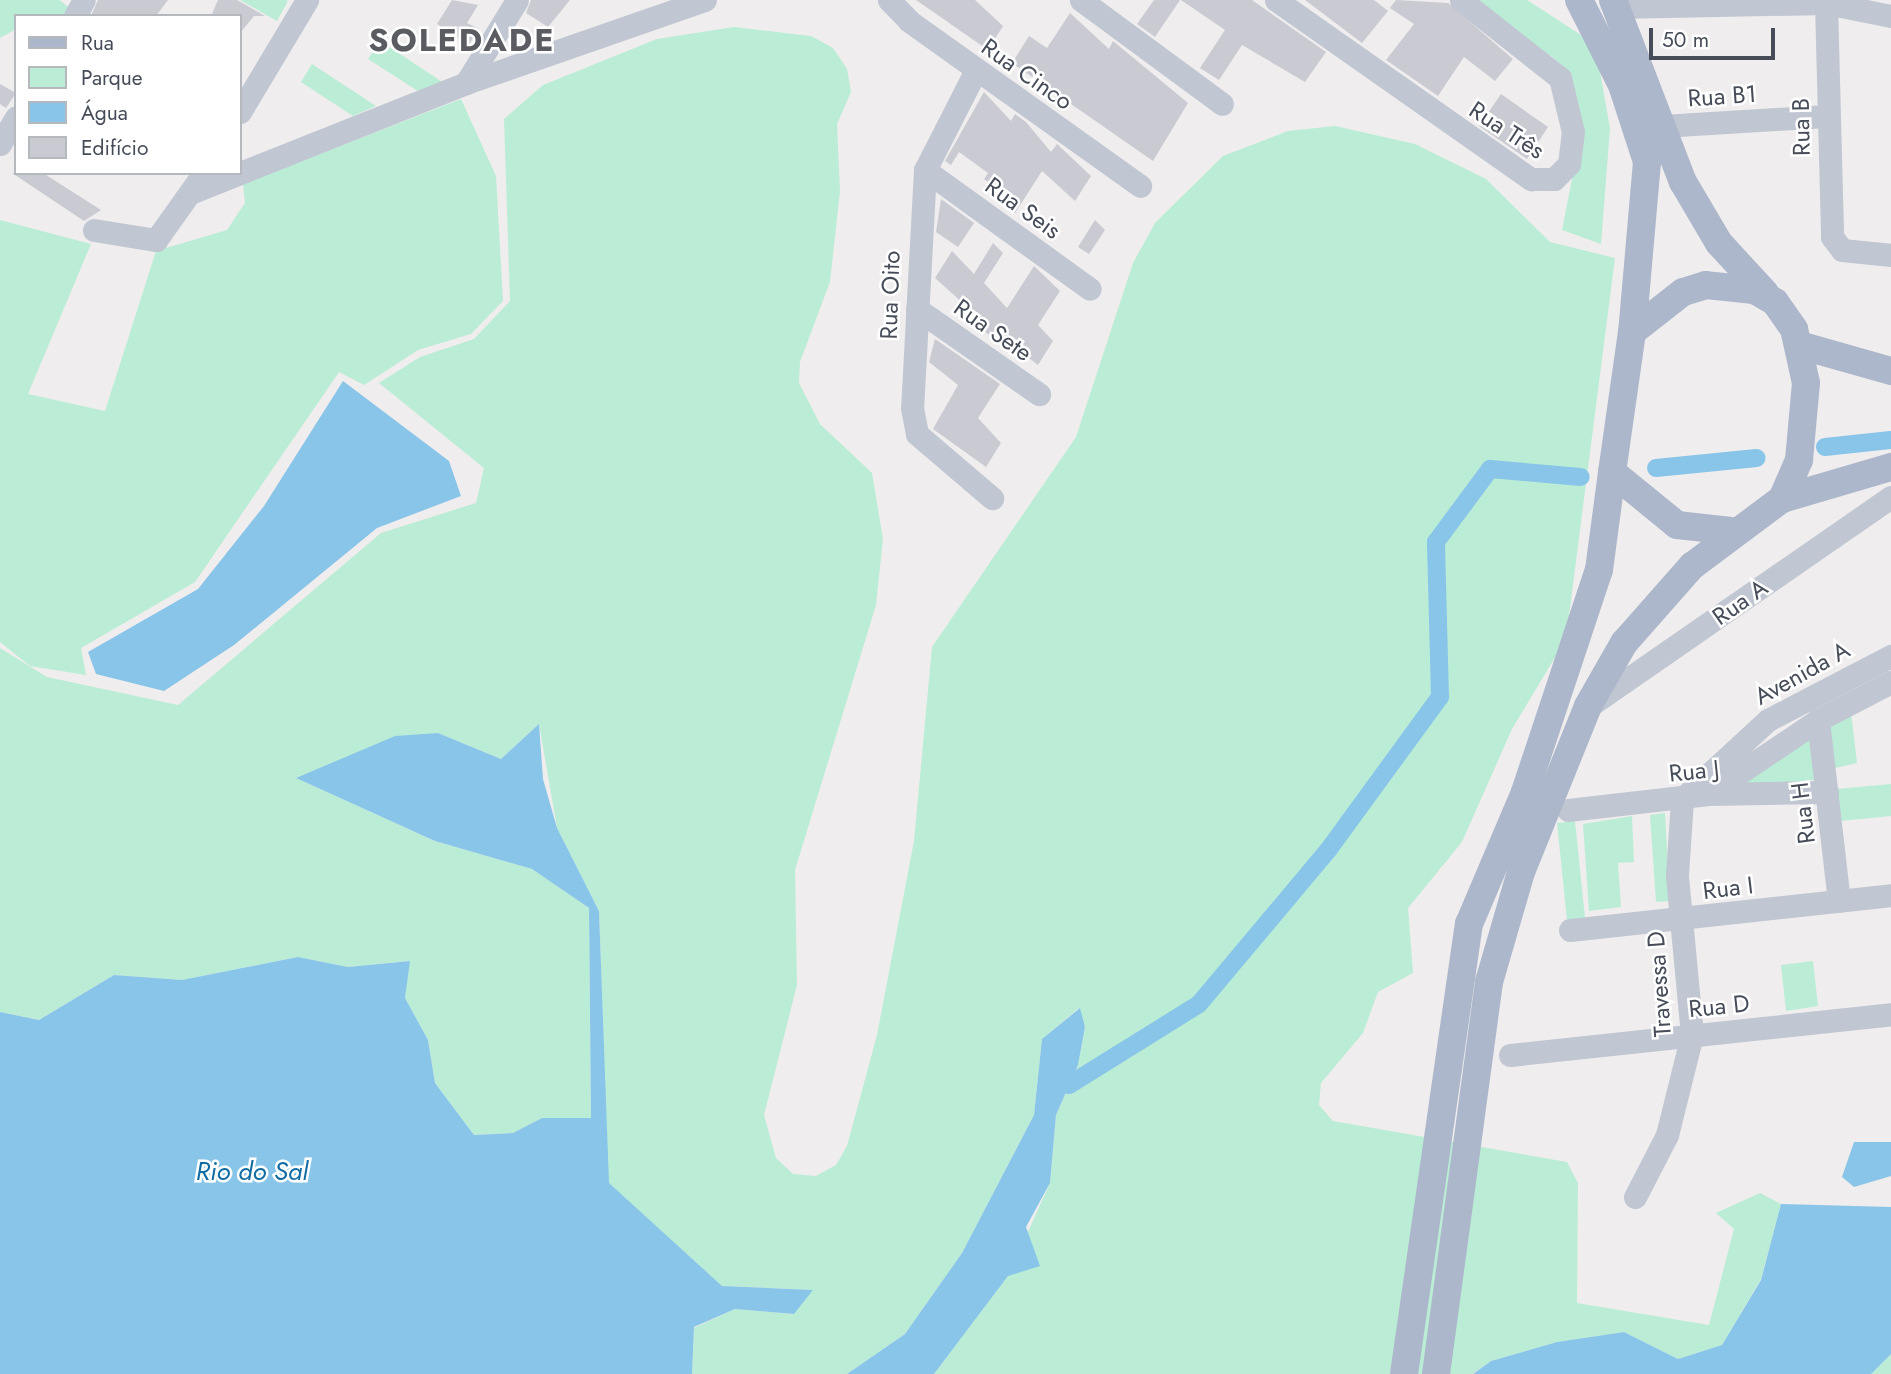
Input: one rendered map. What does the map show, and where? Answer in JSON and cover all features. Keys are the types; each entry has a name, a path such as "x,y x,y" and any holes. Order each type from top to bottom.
{"main road":[{"path":"1404,1374 1437,1118 1469,924 1525,792 1599,570 1632,332 1647,162 1622,85 1579,0"},
{"path":"1614,3 1683,182 1719,243 1775,302 1799,345 1806,423 1799,460 1782,499"},
{"path":"1632,332 1683,292 1706,285 1742,287 1775,302"},
{"path":"1799,345 1891,371"},
{"path":"1436,1374 1467,1126 1489,982 1507,920 1588,706 1624,643 1731,531 1782,499 1891,467"},
{"path":"1612,472 1676,525 1731,531"}],"street":[{"path":"242,109 307,0"},
{"path":"466,83 517,0"},
{"path":"242,172 466,83 705,0"},
{"name":"Rua Cinco","path":"889,0 976,70 1140,186"},
{"path":"1081,0 1223,104"},
{"name":"Rua Três","path":"1276,0 1531,179 1554,179 1572,155 1564,86 1547,62 1461,0"},
{"path":"1614,3 1826,3 1891,16"},
{"name":"Rua B","path":"1826,3 1831,232 1837,247 1891,255"},
{"name":"Rua Oito","path":"976,70 925,170 917,309 917,434 992,498"},
{"name":"Rua B1","path":"1661,126 1827,116"},
{"path":"0,144 14,120"},
{"name":"Rua Seis","path":"925,170 1090,289"},
{"path":"94,230 156,240 202,175"},
{"path":"190,193 235,175"},
{"name":"Rua Sete","path":"917,309 1039,394"},
{"name":"Rua A","path":"1588,706 1891,496"},
{"name":"Avenida A","path":"1682,799 1779,712 1891,656"},
{"name":"Avenida A","path":"1708,794 1818,720 1891,682"},
{"name":"Rua H","path":"1818,720 1839,901"},
{"name":"Rua J","path":"1567,810 1708,794 1827,792"},
{"name":"Travessa D","path":"1635,1197 1667,1135 1692,1035 1681,919 1682,799"},
{"name":"Rua I","path":"1570,930 1891,895"},
{"name":"Rua D","path":"1510,1055 1891,1014"}],"green space":[{"path":"0,0 59,0 69,7 64,14 14,14 14,30 0,38"},
{"path":"240,0 285,0 288,1 277,21"},
{"path":"1473,0 1527,0 1595,44 1610,128 1601,244 1562,230 1582,128 1555,59"},
{"path":"734,27 811,36 833,48 847,69 851,92 837,124 840,191 830,282 800,362 799,383 820,424 872,473 883,539 876,605 795,870 797,985 764,1115 776,1158 793,1174 816,1176 836,1165 847,1146 877,1035 914,841 932,647 1076,437 1133,263 1155,223 1223,156 1288,131 1335,126 1415,144 1486,179 1550,242 1615,258 1566,639 1512,729 1462,842 1408,908 1413,973 1378,992 1363,1033 1321,1083 1319,1105 1333,1121 1567,1162 1578,1183 1577,1303 1709,1325 1734,1229 1716,1213 1760,1193 1781,1204 1761,1279 1722,1345 1678,1359 1624,1332 1557,1342 1491,1361 1472,1374 934,1374 1008,1276 1050,1183 1056,1115 1078,1065 1085,1027 1079,1008 1042,1039 1034,1115 962,1253 905,1334 847,1374 692,1374 694,1328 735,1309 793,1314 812,1290 722,1286 608,1183 599,911 557,828 539,724 501,759 438,733 296,778 435,841 532,869 589,908 591,1118 542,1118 513,1133 474,1135 435,1083 428,1040 405,998 409,961 348,967 298,957 182,980 114,975 39,1020 0,1012 0,648 47,677 178,705 381,533 476,503 484,468 379,383 420,357 474,339 510,301 504,119 543,85 657,39"},
{"path":"380,41 444,83 421,93 368,59"},
{"path":"312,64 376,106 353,116 301,82"},
{"path":"461,99 496,176 503,301 471,334 418,350 364,385 339,372 195,582 81,648 86,675 30,666 0,642 0,220 91,244 28,394 105,411 156,251 227,230 245,203 243,184"},
{"path":"1851,712 1857,763 1831,769 1825,722"},
{"path":"1810,735 1815,780 1737,786"},
{"path":"1891,784 1891,816 1840,821 1836,789"},
{"path":"1665,813 1670,901 1656,902 1650,815"},
{"path":"1632,816 1634,862 1618,863 1621,907 1589,911 1583,824"},
{"path":"1575,821 1585,918 1567,920 1557,823"},
{"path":"1813,961 1818,1006 1786,1011 1781,965"},
{"path":"1891,1354 1891,1374 1871,1374 1879,1363"}],"water":[{"path":"343,381 449,461 461,496 377,528 234,645 164,691 96,674 88,652 198,589 264,506"},
{"name":"Rio do Sal","path":"539,724 543,779 557,828 599,911 609,1183 722,1286 813,1290 794,1314 735,1309 694,1327 692,1374 0,1374 0,1012 39,1020 114,975 182,980 298,957 348,967 410,961 405,998 428,1040 435,1083 474,1135 513,1133 542,1118 591,1118 589,908 532,869 435,841 296,778 395,736 438,733 501,759"},
{"path":"1080,1008 1085,1027 1078,1065 1056,1115 1050,1183 1026,1227 1040,1266 1008,1276 934,1374 847,1374 905,1334 962,1253 1034,1115 1042,1039"},
{"path":"1854,1142 1891,1142 1891,1176 1854,1187 1842,1177"},
{"path":"1781,1204 1891,1207 1891,1354 1871,1374 1473,1374 1491,1361 1557,1342 1624,1332 1678,1359 1722,1345 1761,1280"}],"building":[{"path":"98,0 168,0 158,14 92,14"},
{"path":"218,0 237,0 265,16 254,16 242,31 242,14 212,14"},
{"path":"452,0 478,5 467,23 479,29 469,44 437,24"},
{"path":"531,0 570,0 548,27 526,13"},
{"path":"916,0 975,0 1003,26 988,50"},
{"path":"1154,0 1180,0 1155,37 1137,24"},
{"path":"1181,0 1252,0 1326,52 1305,82 1242,45 1219,80 1200,68 1225,30"},
{"path":"1305,0 1374,0 1388,11 1362,43"},
{"path":"1396,0 1448,3 1513,59 1495,81 1464,57 1438,96 1386,60 1414,24 1390,8"},
{"path":"1070,13 1109,49 1113,41 1188,103 1153,161 1012,63 1029,36 1047,48"},
{"path":"0,84 14,92 14,96 6,108 0,104"},
{"path":"984,92 1011,121 1015,114 1026,122 1051,152 1057,144 1091,176 1075,201 1042,171 1015,213 1004,206 1009,197 984,179 988,173 959,152 951,165 945,161"},
{"path":"1501,94 1548,127 1527,159 1479,126"},
{"path":"15,175 46,175 101,210 84,221"},
{"path":"941,199 974,223 958,247 936,232"},
{"path":"1095,220 1105,230 1089,254 1078,247"},
{"path":"993,243 1003,253 984,283 1007,308 1034,266 1060,291 1038,325 1053,341 1038,365 995,332 992,337 981,329 985,323 935,278 952,251 974,274"},
{"path":"935,339 1000,384 978,418 1001,443 986,467 933,429 958,385 929,362"}],"waterway":[{"path":"1825,447 1891,440"},
{"path":"1656,468 1757,458"},
{"path":"1069,1085 1199,1004 1329,849 1440,697 1436,542 1490,469 1581,477"}],"district":[{"name":"SOLEDADE","path":"462,40"}]}
